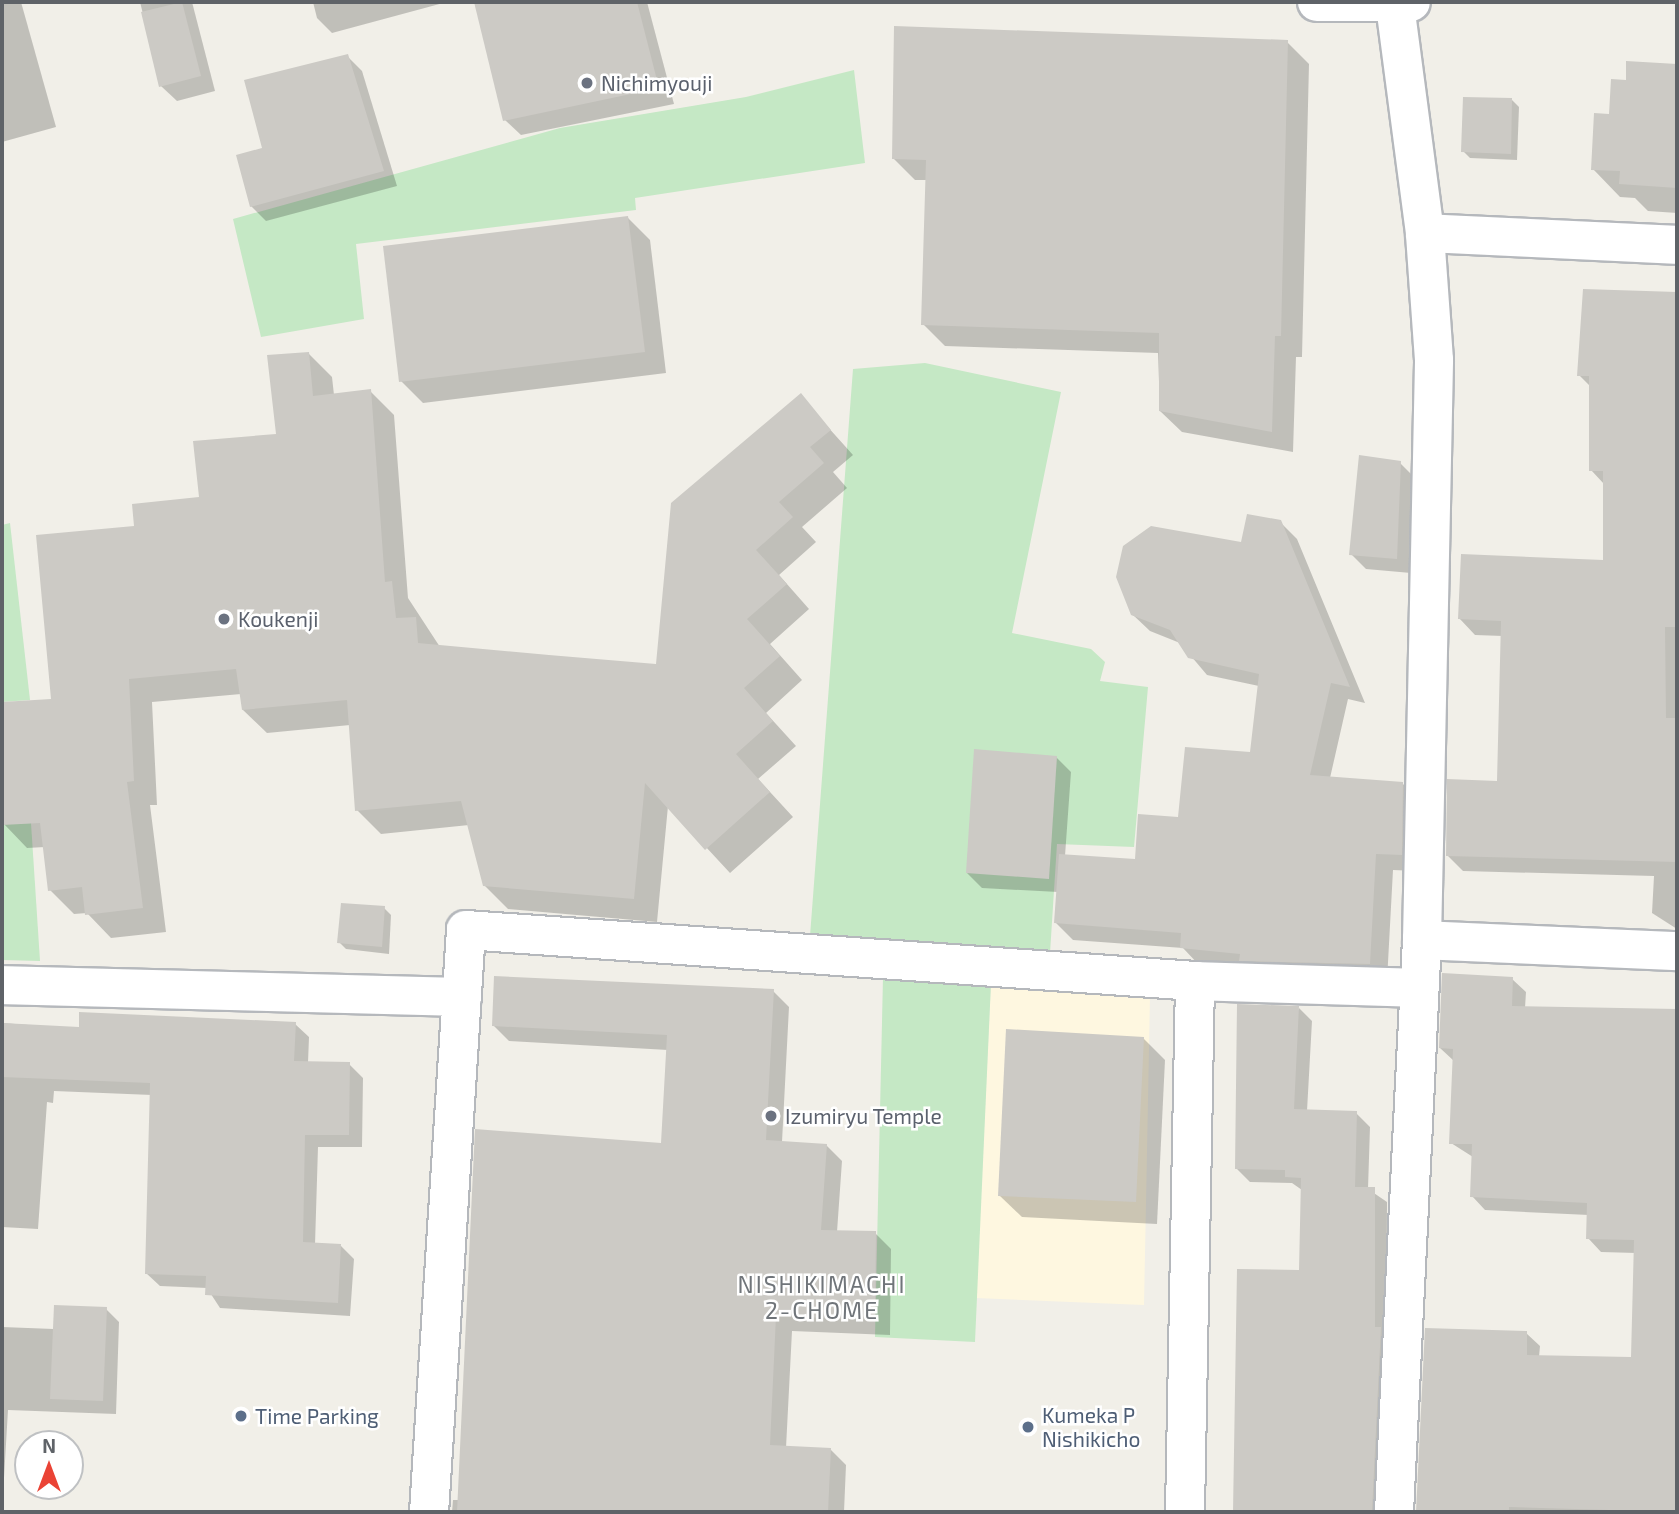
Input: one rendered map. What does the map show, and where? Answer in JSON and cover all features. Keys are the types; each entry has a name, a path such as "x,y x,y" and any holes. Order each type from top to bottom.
{"street":[{"path":"1317,2 1400,2 1425,233 1434,360 1422,940 1394,1512"},
{"path":"1425,233 1677,245"},
{"path":"429,1512 466,930 1195,981 1418,988"},
{"path":"1422,940 1677,951"},
{"path":"1185,1512 1195,981"},
{"path":"2,985 462,997"}],"shaded area":[{"path":"991,983 1150,996 1144,1305 976,1298"}],"green space":[{"path":"854,70 865,163 635,198 636,210 356,244 364,319 261,337 233,219 560,128 746,97"},
{"path":"925,363 1061,392 1012,633 1091,649 1105,662 1100,681 1148,687 1134,847 1057,844 1050,953 810,936 853,369"},
{"path":"10,523 30,700 2,702 2,525"},
{"path":"31,823 40,961 2,960 2,824"},
{"path":"883,977 991,983 975,1342 875,1337"}],"building":[{"path":"182,2 201,76 159,87 141,12"},
{"path":"474,2 637,2 659,88 503,121"},
{"path":"894,26 1288,40 1281,336 1275,336 1272,432 1159,411 1159,333 921,325 926,160 892,159"},
{"path":"348,54 384,171 250,207 236,155 262,148 244,80"},
{"path":"1626,61 1677,64 1677,188 1619,184 1620,171 1591,170 1594,113 1609,114 1611,79 1626,80"},
{"path":"1463,97 1512,98 1511,154 1461,152"},
{"path":"628,216 645,352 399,382 383,246"},
{"path":"1583,289 1677,292 1677,627 1665,627 1666,718 1677,718 1677,862 1446,856 1447,779 1497,781 1501,621 1458,619 1461,554 1603,560 1603,471 1589,471 1589,376 1577,376"},
{"path":"309,352 313,396 371,389 385,582 392,581 396,618 416,617 418,643 656,664 671,503 801,393 831,430 810,447 824,463 779,502 793,517 756,550 787,584 747,619 780,656 744,688 773,721 736,754 770,792 705,850 645,783 634,899 483,886 461,801 355,811 347,700 242,710 236,669 129,679 134,781 127,782 143,908 85,915 82,887 48,891 40,823 2,825 2,702 51,699 36,535 134,526 132,504 199,497 193,441 276,434 267,355"},
{"path":"1359,455 1401,461 1397,559 1349,555"},
{"path":"1247,514 1281,520 1350,687 1331,683 1310,775 1403,782 1402,855 1376,854 1370,964 1239,961 1240,954 1180,948 1181,933 1054,923 1059,854 1135,859 1138,814 1178,817 1185,747 1250,752 1259,674 1188,658 1170,630 1131,615 1116,577 1123,546 1151,526 1241,542"},
{"path":"974,749 1057,756 1049,879 966,873"},
{"path":"341,903 385,906 382,947 337,943"},
{"path":"1442,973 1513,977 1512,1006 1677,1009 1677,1512 1509,1507 1509,1512 1416,1512 1425,1328 1527,1331 1527,1355 1631,1357 1634,1240 1586,1239 1587,1203 1470,1197 1472,1144 1449,1144 1453,1049 1439,1048"},
{"path":"494,976 774,989 766,1140 827,1144 821,1230 876,1231 875,1320 776,1316 770,1445 831,1448 828,1512 457,1512 475,1129 661,1143 667,1035 492,1026"},
{"path":"1237,1004 1299,1006 1294,1109 1357,1111 1355,1187 1375,1187 1375,1327 1381,1327 1372,1512 1233,1512 1237,1269 1299,1270 1301,1178 1285,1177 1285,1170 1235,1169"},
{"path":"79,1012 296,1022 294,1061 350,1062 349,1135 305,1135 303,1242 341,1244 338,1303 205,1295 206,1276 145,1274 150,1083 2,1077 2,1023 79,1027"},
{"path":"1006,1029 1144,1037 1136,1202 998,1196"},
{"path":"54,1305 107,1307 103,1401 50,1399"}],"place":[{"name":"Nichimyouji","path":"587,83"},
{"name":"Koukenji","path":"224,619"},
{"name":"Izumiryu Temple","path":"771,1116"},
{"name":"Time Parking","path":"241,1416"},
{"name":"Kumeka P Nishikicho","path":"1028,1427"}],"district":[{"name":"NISHIKIMACHI 2-CHOME","path":"822,1297"}]}
